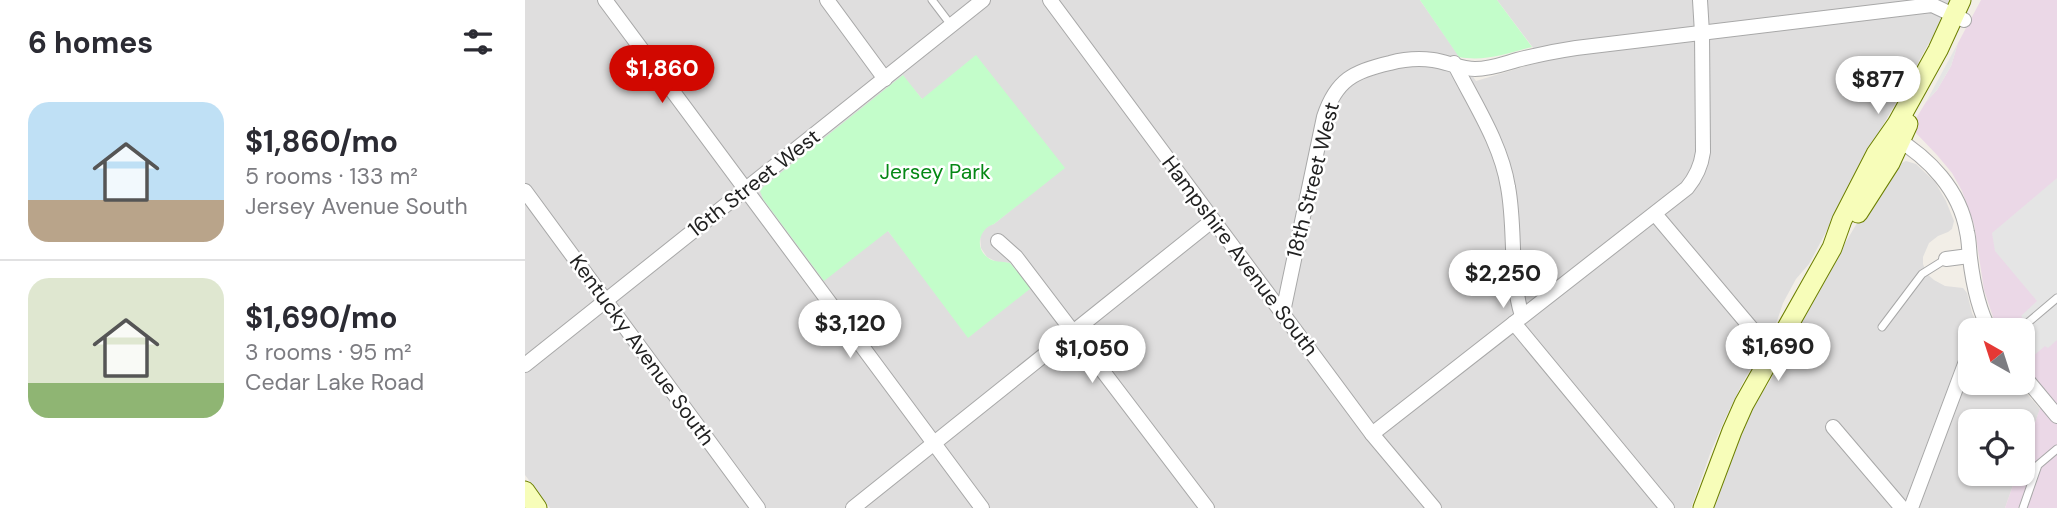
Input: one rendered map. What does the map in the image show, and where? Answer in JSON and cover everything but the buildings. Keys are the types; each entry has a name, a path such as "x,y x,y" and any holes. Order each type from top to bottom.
{"street":[{"path":"605,0 982,508"},
{"path":"827,0 885,79"},
{"name":"16th Street West","path":"525,365 983,0"},
{"name":"Hampshire Avenue South","path":"1050,0 1372,434 1434,508"},
{"path":"1372,434 1655,214 1695,178 1703,152 1700,0"},
{"path":"1703,508 1732,431 1776,345 1832,247 1847,209 1876,155 1895,137 1960,12 1975,0"},
{"path":"1932,2 1960,12"},
{"name":"18th Street West","path":"1283,312 1324,117 1333,93 1355,73 1417,58 1471,69 1493,68 1546,53 1932,2"},
{"path":"1454,64 1503,165 1511,205 1518,319 1667,508"},
{"path":"1895,137 1910,147 1952,189 1958,199 1968,232 1974,285 1983,318"},
{"name":"Kentucky Avenue South","path":"525,191 758,508"},
{"path":"1655,214 1752,329 1776,345"},
{"path":"853,508 1213,220"},
{"path":"998,241 1016,257 1207,508"},
{"path":"1946,259 1969,256"},
{"path":"1911,508 1958,383"},
{"path":"2035,389 2057,416"},
{"path":"1833,427 1902,508"},
{"path":"525,492 537,508"}],"lane":[{"path":"932,0 951,26"},
{"path":"1882,327 1922,274 1946,259"},
{"path":"2033,318 2057,298"},
{"path":"2023,508 2038,465 2057,449"}],"shaded area":[{"path":"525,0 1420,0 1476,81 1543,61 1497,0 1953,0 1809,264 1796,279 1783,303 1777,321 1724,421 1691,508 550,508 525,475","holes":["902,75 922,99 1064,167 994,224 987,226 980,236 981,248 987,257 997,262 1010,263 1031,288 907,255 888,231"]},
{"path":"1981,0 2057,0 2057,508 2005,508 2013,486 2035,486 2035,423 2046,391 2035,378 2035,318 1993,318 1984,290 1974,224 1962,191 1952,173 1915,132 1915,120 1951,66 1958,43"},
{"path":"1958,43 1951,66 1937,90 1926,102"},
{"path":"1906,161 1916,164 1935,182 1954,221 1952,229 1929,243 1923,264 1927,274 1934,280 1945,286 1963,288 1974,318 1958,318 1958,396 2029,396 2040,409 2035,423 2035,409 1958,409 1958,486 2013,486 2005,508 1711,508 1753,402 1767,386 1780,364 1789,338 1863,213 1897,165"},
{"path":"2057,178 2057,340 2035,354 2035,318 2021,316 2037,301 1995,251 1992,233"}],"green space":[{"path":"1420,0 1497,0 1532,47 1487,58 1459,57"},
{"name":"Jersey Park","path":"976,55 1065,168 982,234 980,243 983,253 992,260 1010,263 1031,288 968,338 888,231 824,281 763,199 760,191 903,75 922,99"}]}
